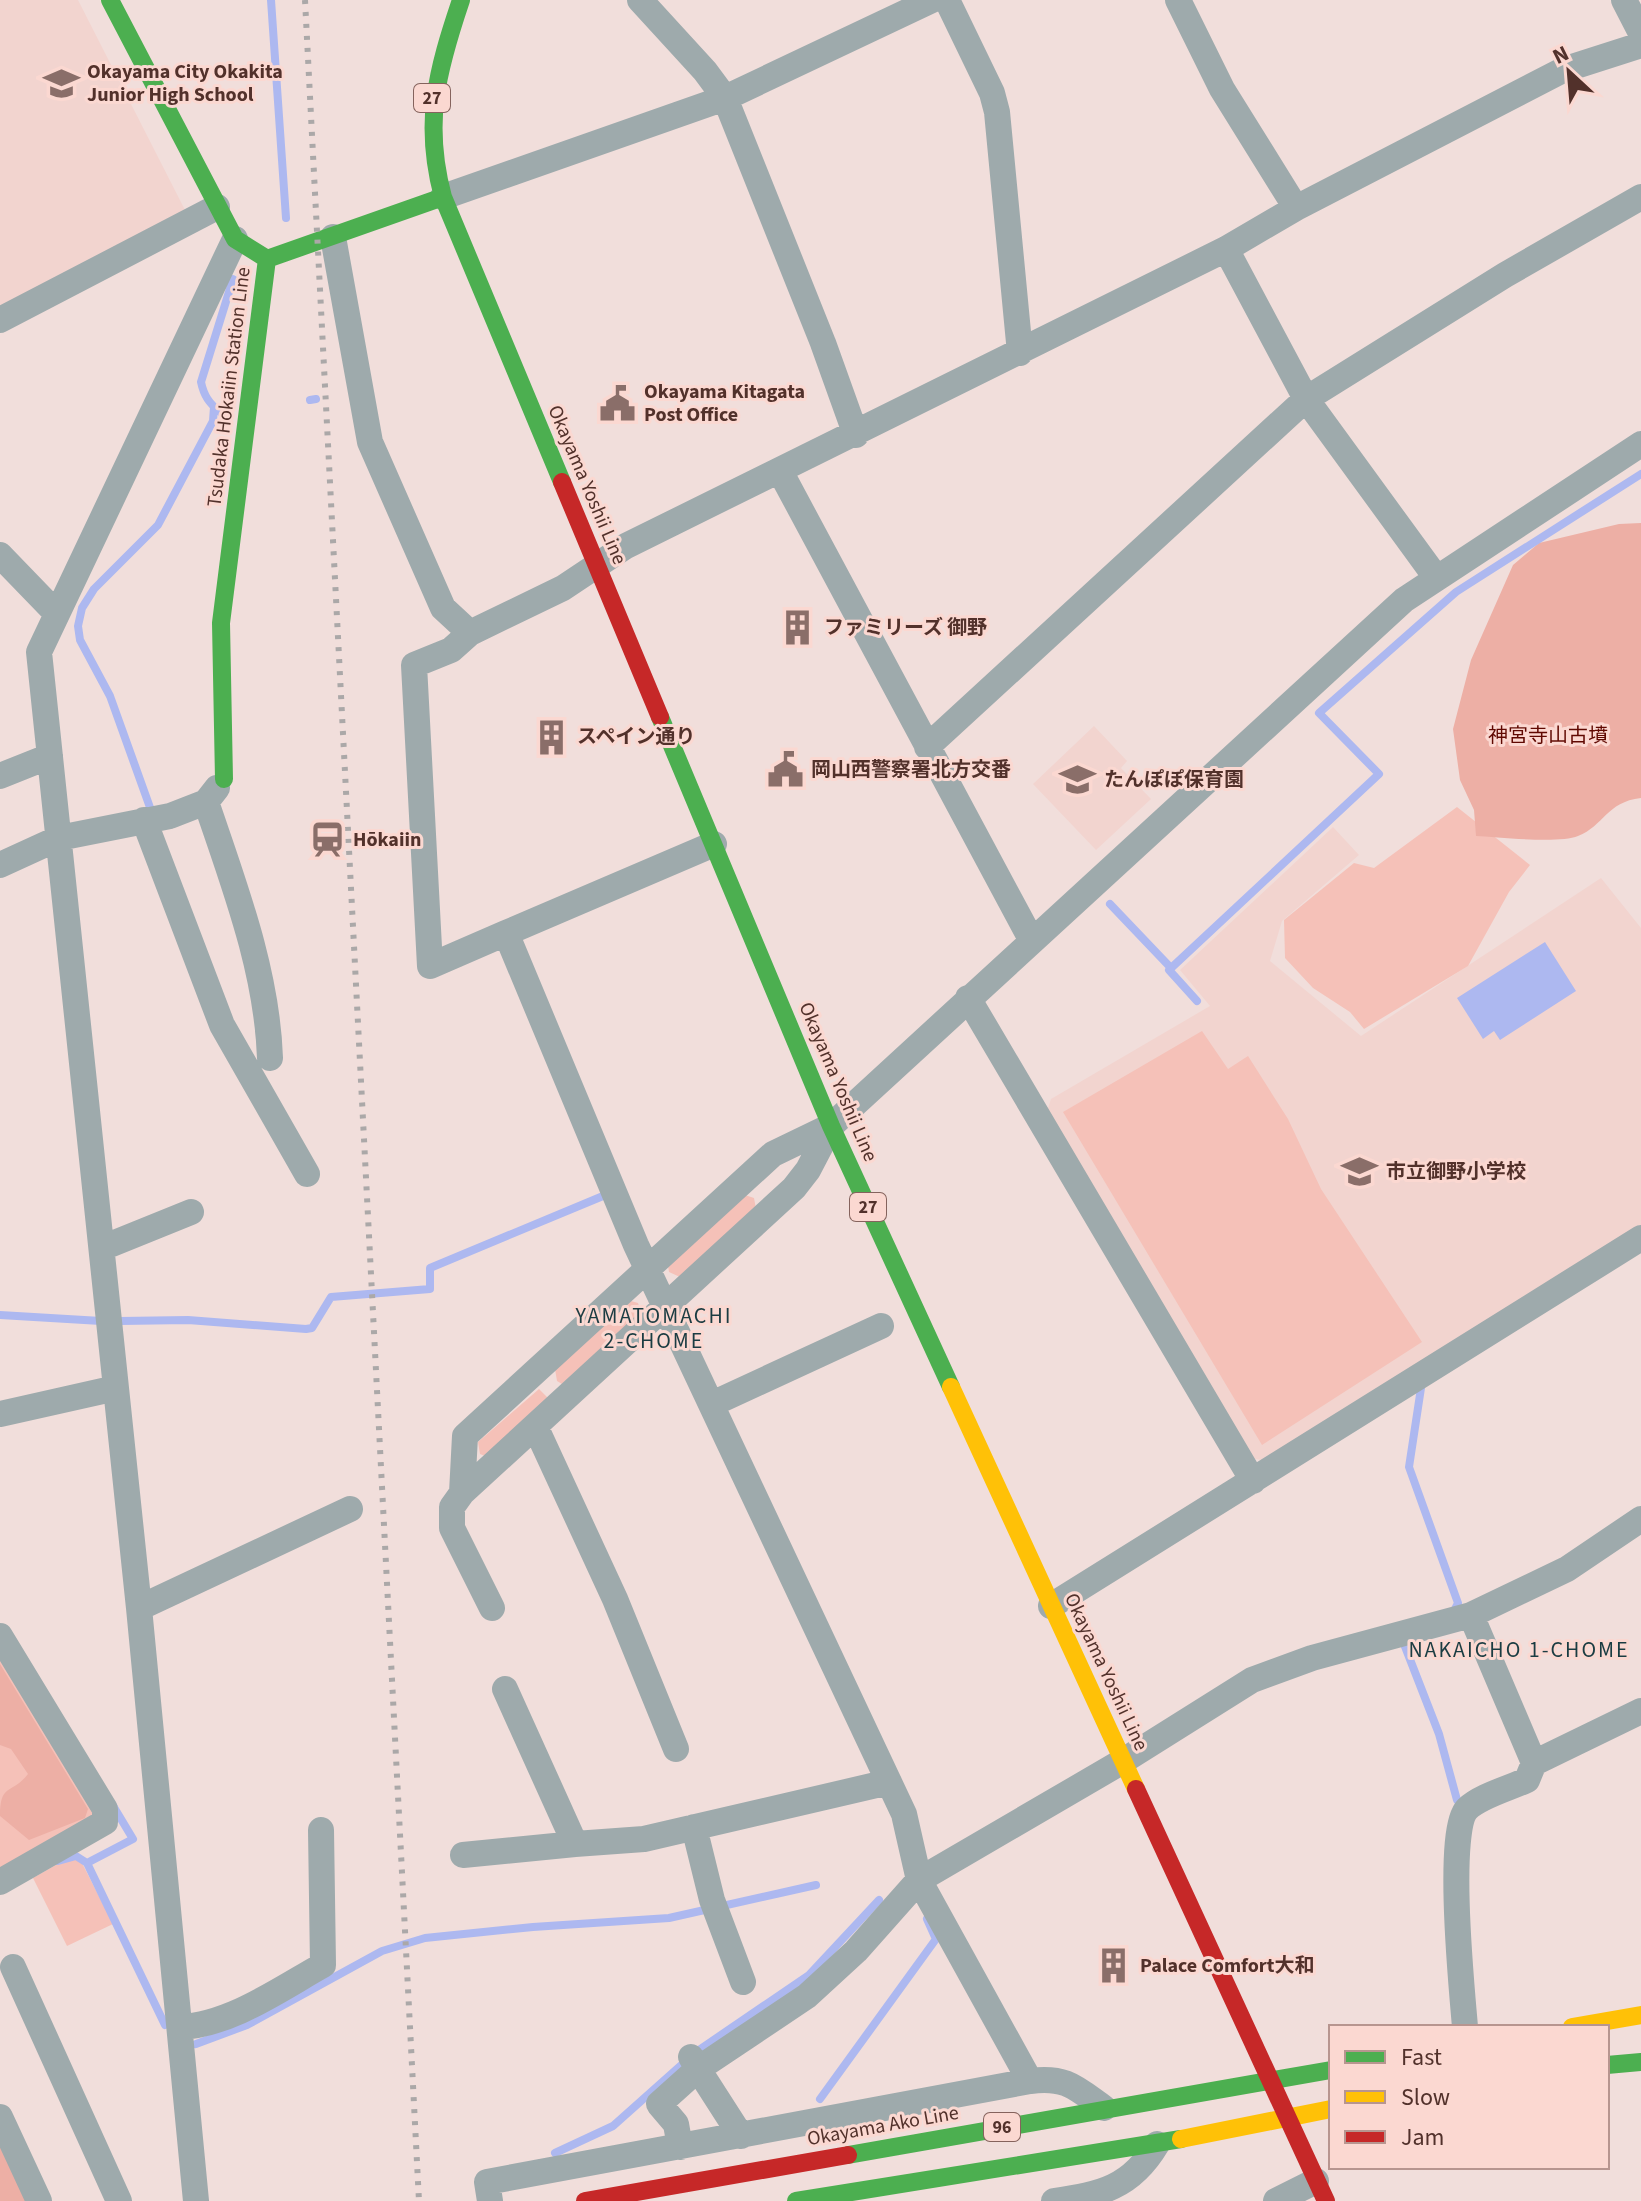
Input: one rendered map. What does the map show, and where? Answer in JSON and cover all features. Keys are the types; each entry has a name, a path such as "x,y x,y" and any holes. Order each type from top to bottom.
{"main road":[{"name":"Tsudaka Hokaiin Station Line","path":"110,0 235,239 267,259 221,623 224,779"},
{"name":"Okayama Yoshii Line","path":"461,0 435,77 430,119 432,164 443,197 831,1126 1321,2191"},
{"path":"267,259 443,197"},
{"path":"1584,2025 1641,2015"},
{"path":"1609,2065 1641,2062"},
{"name":"Okayama Ako Line","path":"585,2201 1329,2070"},
{"name":"96","path":"796,2201 1157,2144 1329,2109"}],"street":[{"path":"640,0 705,71 725,98 823,343 856,435"},
{"path":"443,197 725,98 932,0"},
{"path":"947,0 992,93 997,112 1020,353"},
{"path":"1178,0 1222,89 1296,208"},
{"path":"1624,0 1641,33"},
{"path":"714,844 430,966 414,665 451,650 470,633 563,588 626,546 856,435 1226,249 1296,208 1563,70 1641,45"},
{"path":"927,747 1306,399 1505,275 1641,197"},
{"path":"0,320 217,207"},
{"path":"333,237 370,442 443,608 470,633"},
{"path":"196,2201 139,1608 39,652 235,239"},
{"path":"1226,249 1306,399 1435,576"},
{"path":"462,1493 465,1436 773,1154 831,1126 1404,600 1435,576 1641,444"},
{"path":"780,471 1032,941"},
{"path":"0,555 57,614"},
{"path":"0,776 50,756"},
{"path":"0,865 59,838 170,816 206,802 224,779"},
{"path":"206,802 251,936 269,1029 270,1058"},
{"path":"144,820 222,1025 307,1174"},
{"path":"506,933 647,1267 904,1814 919,1880 1030,2081"},
{"path":"968,998 1253,1481"},
{"path":"492,1608 452,1528 452,1507 462,1493 794,1188 808,1170 831,1126"},
{"path":"102,1248 191,1212"},
{"path":"1051,1606 1636,1248"},
{"path":"712,1404 881,1326"},
{"path":"536,1369 565,1401"},
{"path":"0,1414 116,1388"},
{"path":"536,1428 615,1599 676,1749"},
{"path":"139,1608 350,1509"},
{"path":"680,2147 676,2124 659,2104 693,2061 807,1996 856,1951 919,1880 1267,1673 1471,1615 1567,1569 1641,1519"},
{"path":"1471,1615 1534,1763"},
{"path":"0,1636 105,1809 105,1822 0,1882"},
{"path":"505,1689 575,1844"},
{"path":"1465,2025 1456,1868 1458,1822 1468,1807 1527,1780 1534,1763 1641,1711"},
{"path":"463,1855 644,1839 889,1782"},
{"path":"694,1827 715,1908 743,1982"},
{"path":"180,2027 201,2026 264,1998 323,1965 321,1830"},
{"path":"13,1967 119,2201"},
{"path":"693,2061 741,2136"},
{"path":"490,2201 487,2182 1030,2081 1054,2078 1068,2083 1104,2108"},
{"path":"0,2117 39,2201"},
{"path":"1054,2201 1092,2198 1115,2187 1144,2166 1157,2144"},
{"path":"1276,2201 1321,2191"}],"shaded area":[{"name":"Okayama City Okakita Junior High School","path":"0,0 78,0 186,212 0,310"},
{"path":"1094,726 1127,761 1121,768 1151,799 1096,850 1033,784"},
{"path":"1457,807 1530,865 1509,892 1468,966 1364,1029 1350,1012 1313,988 1285,958 1284,920 1354,863 1374,868"},
{"name":"市立御野小学校","path":"1333,827 1359,855 1282,921 1270,961 1361,1036 1601,878 1641,928 1641,1229 1268,1461 1250,1458 1046,1115 1051,1099 1210,1006 1180,970"},
{"path":"1202,1031 1228,1069 1248,1056 1288,1119 1321,1189 1422,1342 1262,1445 1063,1112"},
{"path":"745,1195 754,1198 756,1209 680,1277 669,1272 668,1266"},
{"path":"631,1301 638,1303 641,1312 562,1384 557,1381 555,1369"},
{"path":"539,1389 548,1398 485,1456 480,1454 478,1442"},
{"path":"0,1653 94,1810 92,1819 0,1870"},
{"path":"76,1859 82,1863 113,1924 67,1946 33,1878 63,1861"}],"green space":[{"name":"神宮寺山古墳","path":"1641,523 1641,798 1620,804 1578,836 1543,840 1476,836 1474,810 1460,780 1453,729 1471,660 1513,565 1539,543 1619,524"},
{"path":"0,1664 88,1809 85,1818 29,1840 0,1816 5,1793 28,1774 11,1749 0,1745"},
{"path":"0,2145 26,2201 0,2201"}],"water":[{"path":"1545,942 1576,991 1500,1040 1494,1031 1483,1039 1457,998"}],"waterway":[{"path":"271,0 286,218"},
{"path":"229,410 220,412 205,395 201,382 233,279"},
{"path":"310,400 316,399"},
{"path":"152,813 110,696 80,640 78,626 82,608 94,589 158,525 213,421 214,407"},
{"path":"1197,1001 1169,970 1379,774 1319,713 1456,592 1641,474"},
{"path":"1110,904 1171,968"},
{"path":"120,1321 188,1320 312,1328 331,1297 430,1289 430,1268 603,1196"},
{"path":"0,1315 101,1321"},
{"path":"1421,1388 1409,1467 1458,1603 1453,1613"},
{"path":"1404,1644 1439,1734 1457,1800"},
{"path":"112,1804 133,1839 87,1863 165,2025"},
{"path":"58,1861 76,1856 87,1863"},
{"path":"196,2044 247,2025 382,1951 425,1938 669,1918 816,1885"},
{"path":"555,2153 613,2126 696,2052 809,1975 879,1900"},
{"path":"820,2099 936,1939 927,1919"}],"railway":[{"path":"305,0 419,2201"}],"traffic: fast":[{"path":"110,0 235,239 267,259"},
{"path":"461,0 439,74 434,121 437,170 443,197 562,482"},
{"path":"267,259 443,197"},
{"path":"224,779 221,623 267,259"},
{"path":"660,717 831,1126 951,1387"},
{"path":"1609,2065 1641,2062"},
{"path":"848,2155 1329,2070"},
{"path":"796,2201 1181,2139"}],"traffic: slow":[{"path":"951,1387 1136,1789"},
{"path":"1584,2025 1641,2015"},
{"path":"1181,2139 1329,2109"}],"traffic: jam":[{"path":"562,482 660,717"},
{"path":"1136,1789 1326,2201"},
{"path":"585,2201 848,2155"}],"place":[{"name":"Okayama City Okakita Junior High School","path":"61,84"},
{"name":"Okayama Kitagata Post Office","path":"618,403"},
{"name":"ファミリーズ 御野","path":"798,628"},
{"name":"スペイン通り","path":"551,737"},
{"name":"岡山西警察署北方交番","path":"785,770"},
{"name":"たんぽぽ保育園","path":"1078,780"},
{"name":"Hōkaiin","path":"327,840"},
{"name":"市立御野小学校","path":"1360,1172"},
{"name":"Palace Comfort大和","path":"1114,1966"}],"district":[{"name":"YAMATOMACHI 2-CHOME","path":"654,1328"},
{"name":"NAKAICHO 1-CHOME","path":"1519,1650"}]}
